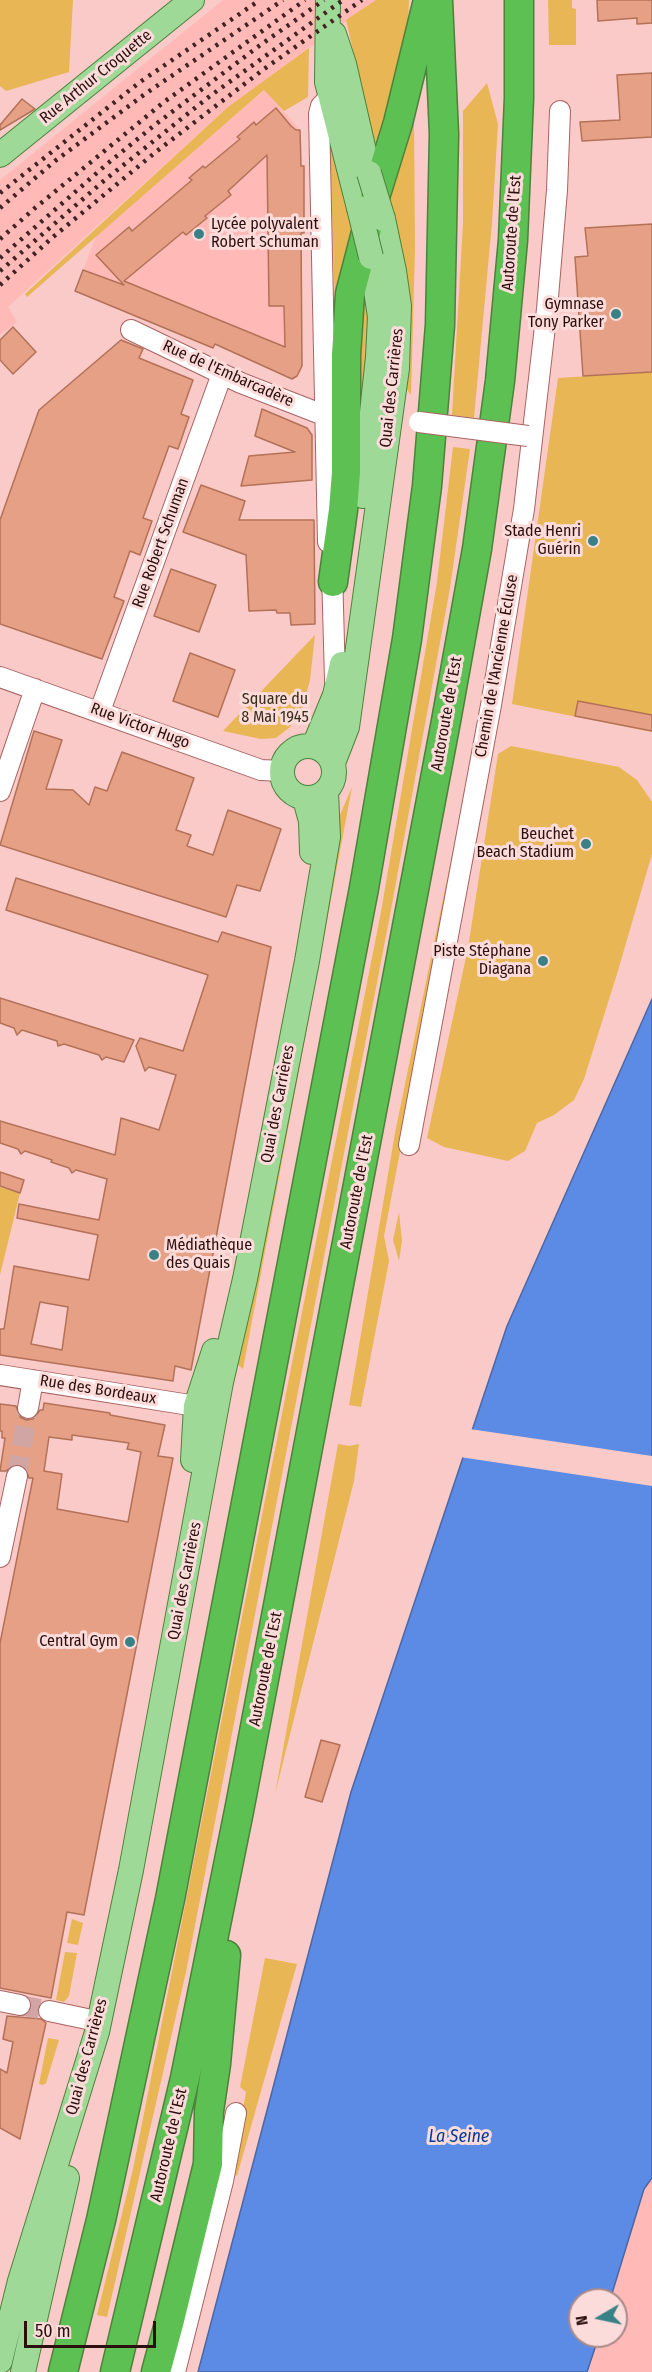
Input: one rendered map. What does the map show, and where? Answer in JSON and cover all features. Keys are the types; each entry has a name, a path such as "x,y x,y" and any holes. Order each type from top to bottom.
{"highway":[{"path":"333,582 346,472 346,355 350,294 376,194 398,123 428,0"},
{"path":"63,2372 101,2220 164,1931 355,935 396,705 427,486 440,325 444,134 438,0"},
{"name":"Autoroute de l’Est","path":"115,2372 185,2078 442,744 477,549 496,415 512,250 519,98 519,0"},
{"path":"156,2372 208,2164 209,2111 216,2064 238,1811"}],"main road":[{"name":"Rue Arthur Croquette","path":"0,155 192,0"},
{"name":"Quai des Carrières","path":"314,746 335,694 354,611 360,560 362,506 396,420 371,257 330,97 327,72 329,9"},
{"name":"Quai des Carrières","path":"329,9 369,173 383,219 399,306 396,420 347,727 333,763"},
{"path":"314,746 322,750 333,763 333,780 315,795 291,792 282,779 283,762 288,754 296,749 314,746"},
{"name":"Quai des Carrières","path":"0,2361 20,2281 97,2032 150,1775 212,1361 232,1274 273,1067 298,917 312,852 311,821 315,795"},
{"name":"Quai des Carrières","path":"0,2304 38,2171 87,2019 164,1645 195,1444 205,1406"},
{"path":"23,2372 101,2028 103,1995"}],"street":[{"name":"Quai des Carrières","path":"330,97 321,106 319,114 328,546 333,582 335,694"},
{"name":"Chemin de l'Ancienne Écluse","path":"409,1145 491,705 524,509 556,202 560,111"},
{"name":"Rue de l'Embarcadère","path":"131,330 273,397 326,416"},
{"name":"Rue Robert Schuman","path":"100,711 222,374"},
{"path":"396,420 530,436"},
{"name":"Rue Victor Hugo","path":"0,677 261,770 282,771"},
{"path":"0,791 34,689"},
{"name":"Rue des Bordeaux","path":"0,1375 205,1406"},
{"path":"28,1408 33,1380"},
{"path":"0,1557 17,1476"},
{"path":"0,2001 20,2005"},
{"path":"49,2011 87,2019"},
{"path":"175,2372 223,2181 236,2113"}],"shaded area":[{"path":"223,0 376,0 228,107 8,307 17,322 0,335 0,180"},
{"name":"Lycée polyvalent Robert Schuman","path":"265,90 300,130 301,166 304,166 305,233 301,234 302,366 300,373 292,379 215,344 213,348 75,291 97,234"},
{"path":"652,2178 652,2372 587,2372 595,2348 628,2348 628,2288 614,2288 644,2189"}],"green space":[{"path":"0,0 73,0 69,72 6,91 0,86"},
{"path":"376,0 409,0 407,56 379,162 346,20"},
{"path":"548,0 572,0 572,8 576,9 576,45 549,45"},
{"path":"309,48 308,97 284,111 264,90 27,297 25,294 228,107"},
{"path":"487,83 498,124 492,223 474,418 452,415 463,223 463,111"},
{"path":"329,116 358,228 336,339"},
{"path":"414,118 415,249 411,395 403,384 388,199"},
{"path":"368,270 373,329 353,486 352,352"},
{"name":"Stade Henri Guérin","path":"652,372 652,732 512,704 558,378"},
{"path":"453,447 470,449 450,588 390,915 186,1972 107,2317 97,2315 133,2169 381,912 437,582"},
{"name":"Square du 8 Mai 1945","path":"315,635 310,680 302,709 290,727 276,738 261,739 223,731"},
{"name":"Piste Stéphane Diagana","path":"511,746 619,767 637,780 652,802 652,854 584,1079 574,1100 554,1115 537,1123 525,1151 508,1161 444,1147 427,1138 468,948 498,754"},
{"path":"352,787 243,1369 237,1364 327,845"},
{"path":"464,797 452,878 384,1236 389,1261 361,1407 349,1405 395,1133"},
{"path":"0,1187 20,1193 0,1275"},
{"path":"399,1212 402,1241 399,1261 393,1240"},
{"path":"338,1444 349,1446 359,1444 354,1481 275,1794"},
{"path":"72,1919 83,1923 78,1945 67,1943"},
{"path":"65,1952 77,1953 69,1996 64,2002 56,2000"},
{"path":"265,1958 297,1964 237,2176 232,2173 246,2092 240,2087"},
{"path":"48,2038 59,2040 46,2083 43,2085 39,2084"}],"water":[{"name":"La Seine","path":"652,999 652,2178 644,2189 614,2288 568,2288 568,2348 595,2348 587,2372 198,2372 351,1792 507,1326"}],"pier":[{"path":"470,1429 652,1456 652,1486 460,1457"}],"building":[{"path":"597,0 652,0 652,23 637,24 637,18 598,21"},
{"path":"652,73 652,137 582,141 580,122 620,120 617,75"},
{"path":"22,99 35,109 0,130 0,125"},
{"path":"276,108 291,126 300,130 301,166 304,166 304,233 301,233 302,366 297,376 292,379 215,344 213,348 75,291 83,270 124,285 96,255 129,227 132,231 192,180 189,178 203,166 205,168 240,139 237,137 254,122 256,125","holes":["267,155 269,306 284,306 285,347 124,281 183,232 186,235 207,218 205,216 231,195 228,191"]},
{"name":"Gymnase Tony Parker","path":"652,224 652,372 583,376 575,257 588,256 585,228"},
{"path":"13,327 36,352 13,374 0,360 0,340"},
{"path":"121,340 143,349 139,358 193,380 181,414 189,417 178,449 169,446 143,518 152,521 140,555 130,551 114,597 124,601 102,659 0,624 0,520 39,410"},
{"path":"262,409 307,428 312,435 312,480 241,486 249,456 295,452 255,436"},
{"path":"201,485 245,501 239,520 314,520 315,624 291,625 290,613 277,613 276,610 249,611 246,555 183,532"},
{"path":"171,569 216,585 199,632 154,616"},
{"path":"190,653 235,670 218,717 173,701"},
{"path":"578,701 652,715 652,731 575,716"},
{"path":"34,731 62,740 46,789 73,790 89,805 95,787 107,791 122,752 194,778 176,830 191,835 187,846 213,855 228,810 281,829 260,891 237,885 226,917 0,845"},
{"path":"16,878 218,942 222,932 271,947 191,1370 175,1366 173,1381 0,1355 0,1329 4,1329 14,1266 89,1280 98,1235 17,1218 19,1204 99,1220 107,1179 76,1170 72,1173 69,1168 51,1162 52,1160 25,1151 21,1154 18,1149 0,1143 0,1121 115,1155 121,1118 159,1130 176,1075 149,1067 145,1071 136,1046 140,1038 183,1051 208,975 6,910","holes":["40,1302 68,1307 62,1350 31,1344"]},
{"path":"0,998 134,1040 124,1062 106,1057 102,1060 99,1055 64,1044 58,1046 57,1041 22,1030 17,1035 14,1028 0,1023"},
{"path":"0,1172 24,1180 20,1193 0,1186"},
{"path":"44,1403 110,1413 110,1415 165,1425 158,1456 173,1458 84,1915 67,1912 51,1998 0,1988 0,1643 33,1478 29,1478 25,1468 20,1464 13,1465 6,1471 0,1471 5,1438 2,1438 2,1431 0,1431 0,1404 16,1406 20,1417 26,1420 33,1419 40,1410 43,1410","holes":["72,1435 129,1443 127,1449 141,1452 128,1522 57,1509 62,1474 44,1471 49,1437 72,1440"]},
{"path":"321,1740 340,1745 322,1802 305,1797"},
{"path":"7,2016 41,2019 46,2023 20,2139 0,2128 0,2069 7,2073 13,2042 3,2039"}],"tunnel":[{"path":"17,1476 28,1408"},
{"path":"20,2005 49,2011"}],"railway":[{"path":"0,193 140,82 260,0"},
{"path":"0,208 55,161 145,94 283,0"},
{"path":"0,239 164,102 305,0"},
{"path":"0,258 156,124 324,0"},
{"path":"0,271 106,179 210,96 343,0"},
{"path":"0,285 53,237 157,151 264,69 362,0"}],"place":[{"name":"Lycée polyvalent Robert Schuman","path":"199,234"},
{"name":"Gymnase Tony Parker","path":"616,314"},
{"name":"Stade Henri Guérin","path":"593,541"},
{"name":"Beuchet Beach Stadium","path":"586,844"},
{"name":"Piste Stéphane Diagana","path":"543,961"},
{"name":"Médiathèque des Quais","path":"154,1255"},
{"name":"Central Gym","path":"130,1642"}]}
